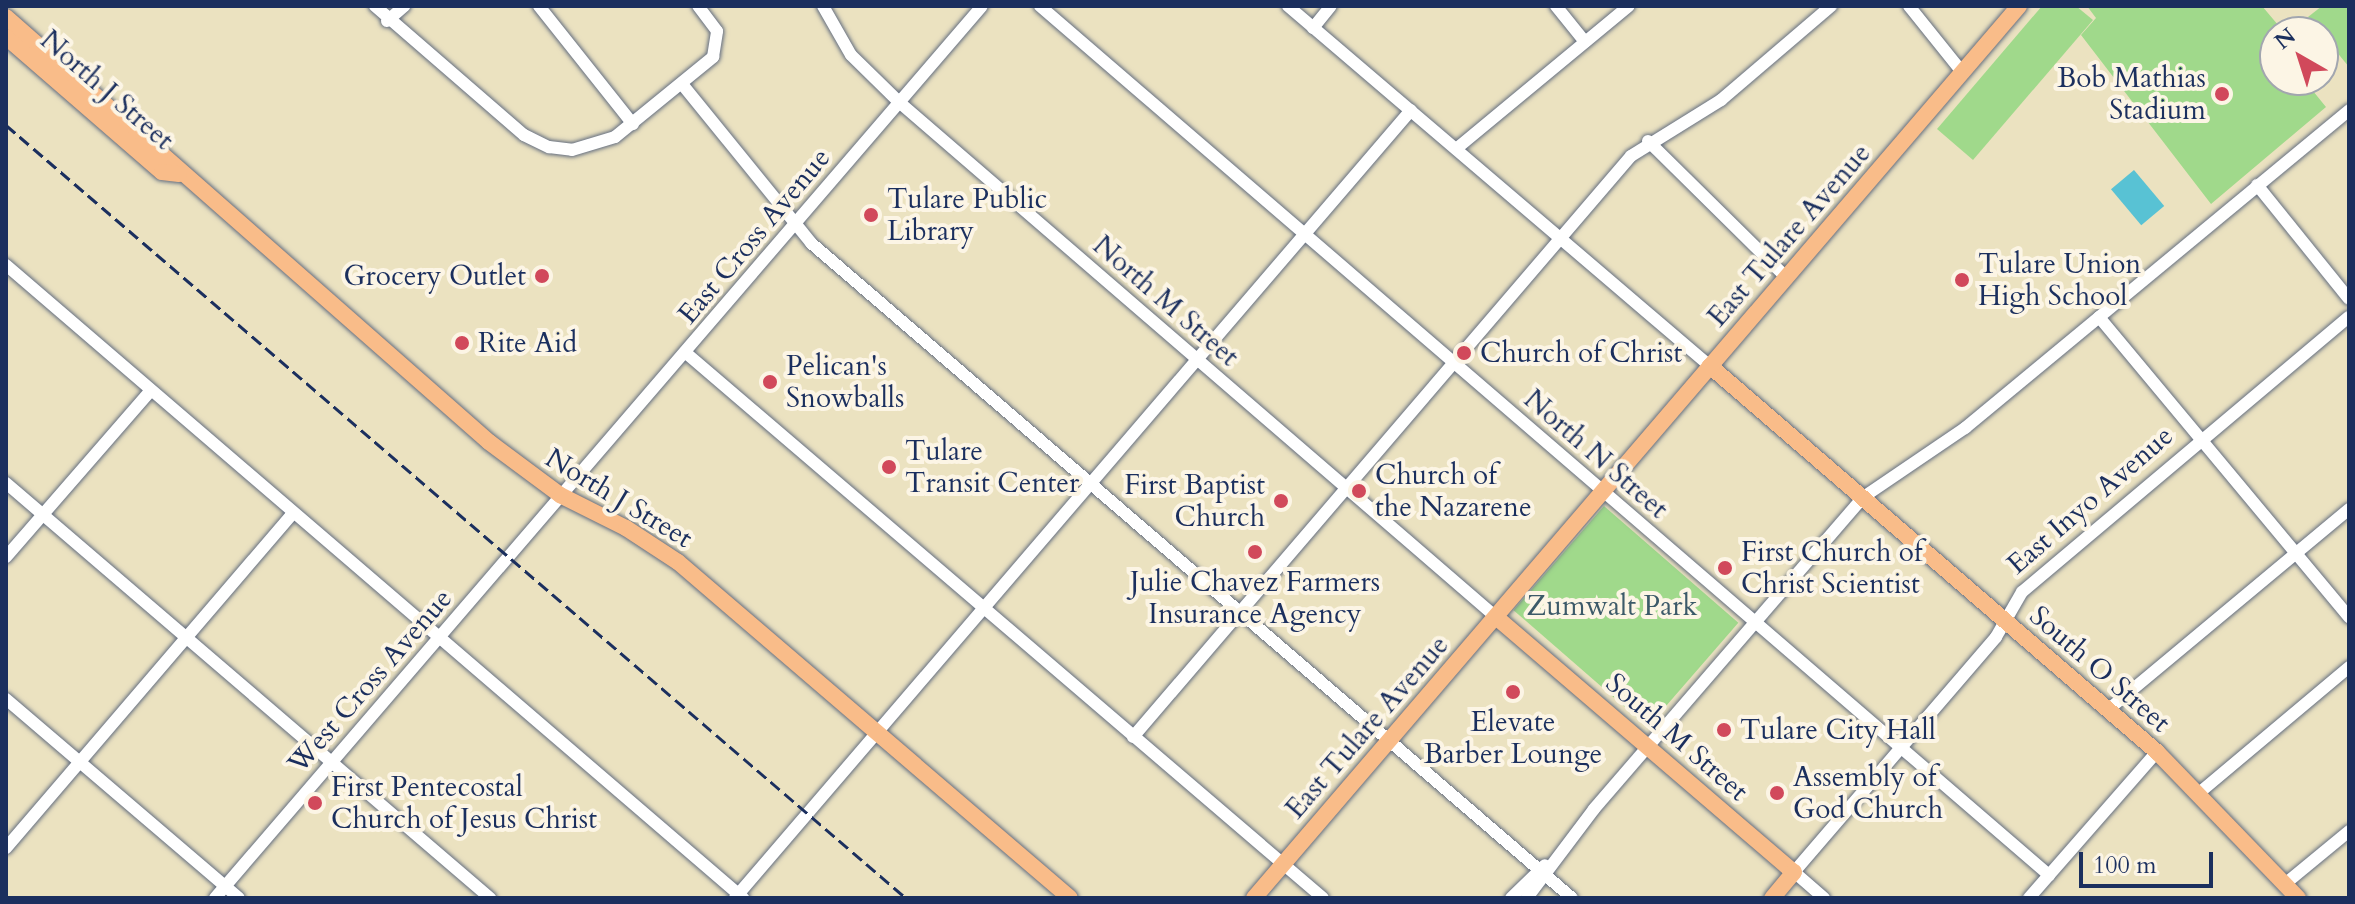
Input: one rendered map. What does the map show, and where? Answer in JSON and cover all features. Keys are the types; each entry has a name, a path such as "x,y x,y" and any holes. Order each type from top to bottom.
{"main road":[{"name":"East Tulare Avenue","path":"1254,898 2019,6"},
{"name":"North J Street","path":"6,17 172,160 179,174 489,442 560,495 626,528 678,562 1070,898"},
{"name":"North J Street","path":"6,37 162,172 179,174"},
{"name":"South O Street","path":"1710,366 2157,752 2298,898"},
{"name":"South M Street","path":"1496,617 1794,872"},
{"name":"East Inyo Avenue","path":"1772,898 1794,872"}],"street":[{"path":"375,6 387,21 524,135 549,147 572,150 602,144 633,124 713,57 719,40 698,6"},
{"path":"387,21 404,6"},
{"path":"539,6 633,124"},
{"name":"North M Street","path":"823,6 851,55 899,102 1496,617"},
{"name":"East Cross Avenue","path":"560,495 686,353 982,6"},
{"name":"North N Street","path":"1040,6 2049,875"},
{"path":"1288,6 1710,366"},
{"path":"1313,28 1331,6"},
{"path":"1556,6 1585,42"},
{"path":"1456,149 1629,6"},
{"path":"1133,737 1560,238 1648,141 1721,100 1831,6"},
{"path":"1909,6 1962,72"},
{"path":"682,84 795,226 1239,612 1544,869 1572,898"},
{"path":"6,265 739,897 1411,110"},
{"path":"1511,898 1544,869 1862,498 1950,440 2257,185 2346,117"},
{"path":"1648,141 1786,277"},
{"path":"2257,185 2349,299"},
{"path":"2099,317 2349,617"},
{"name":"East Inyo Avenue","path":"1794,872 1901,748 2031,583 2349,317"},
{"path":"686,353 1323,898"},
{"path":"6,557 151,390"},
{"path":"6,483 490,898"},
{"name":"West Cross Avenue","path":"215,898 560,495"},
{"path":"2109,709 2349,509"},
{"path":"6,848 293,513"},
{"path":"2199,793 2349,667"},
{"path":"6,699 239,898"},
{"path":"2029,898 2157,752"},
{"path":"2286,883 2349,831"},
{"path":"1527,898 1544,869"},
{"name":"South M Street","path":"1794,872 1824,898"}],"green space":[{"path":"2042,6 2076,6 2093,20 1973,160 1937,129"},
{"name":"Bob Mathias Stadium","path":"2087,6 2262,6 2270,16 2259,16 2259,96 2317,96 2326,107 2211,204 2081,35 2096,18"},
{"path":"2322,6 2349,6 2349,67 2339,55 2339,16 2309,16"},
{"name":"Zumwalt Park","path":"1604,506 1738,623 1648,727 1513,610"}],"water":[{"path":"2134,170 2164,206 2141,225 2111,189"}],"railway":[{"path":"6,125 906,898"}],"place":[{"name":"Bob Mathias Stadium","path":"2222,94"},
{"name":"Tulare Public Library","path":"871,215"},
{"name":"Grocery Outlet","path":"542,276"},
{"name":"Tulare Union High School","path":"1962,280"},
{"name":"Rite Aid","path":"462,343"},
{"name":"Church of Christ","path":"1464,353"},
{"name":"Pelican's Snowballs","path":"770,382"},
{"name":"Tulare Transit Center","path":"889,467"},
{"name":"Church of the Nazarene","path":"1359,491"},
{"name":"First Baptist Church","path":"1281,501"},
{"name":"Julie Chavez Farmers Insurance Agency","path":"1255,552"},
{"name":"First Church of Christ Scientist","path":"1725,568"},
{"name":"Elevate Barber Lounge","path":"1513,692"},
{"name":"Tulare City Hall","path":"1724,730"},
{"name":"Assembly of God Church","path":"1777,793"},
{"name":"First Pentecostal Church of Jesus Christ","path":"315,803"}]}
